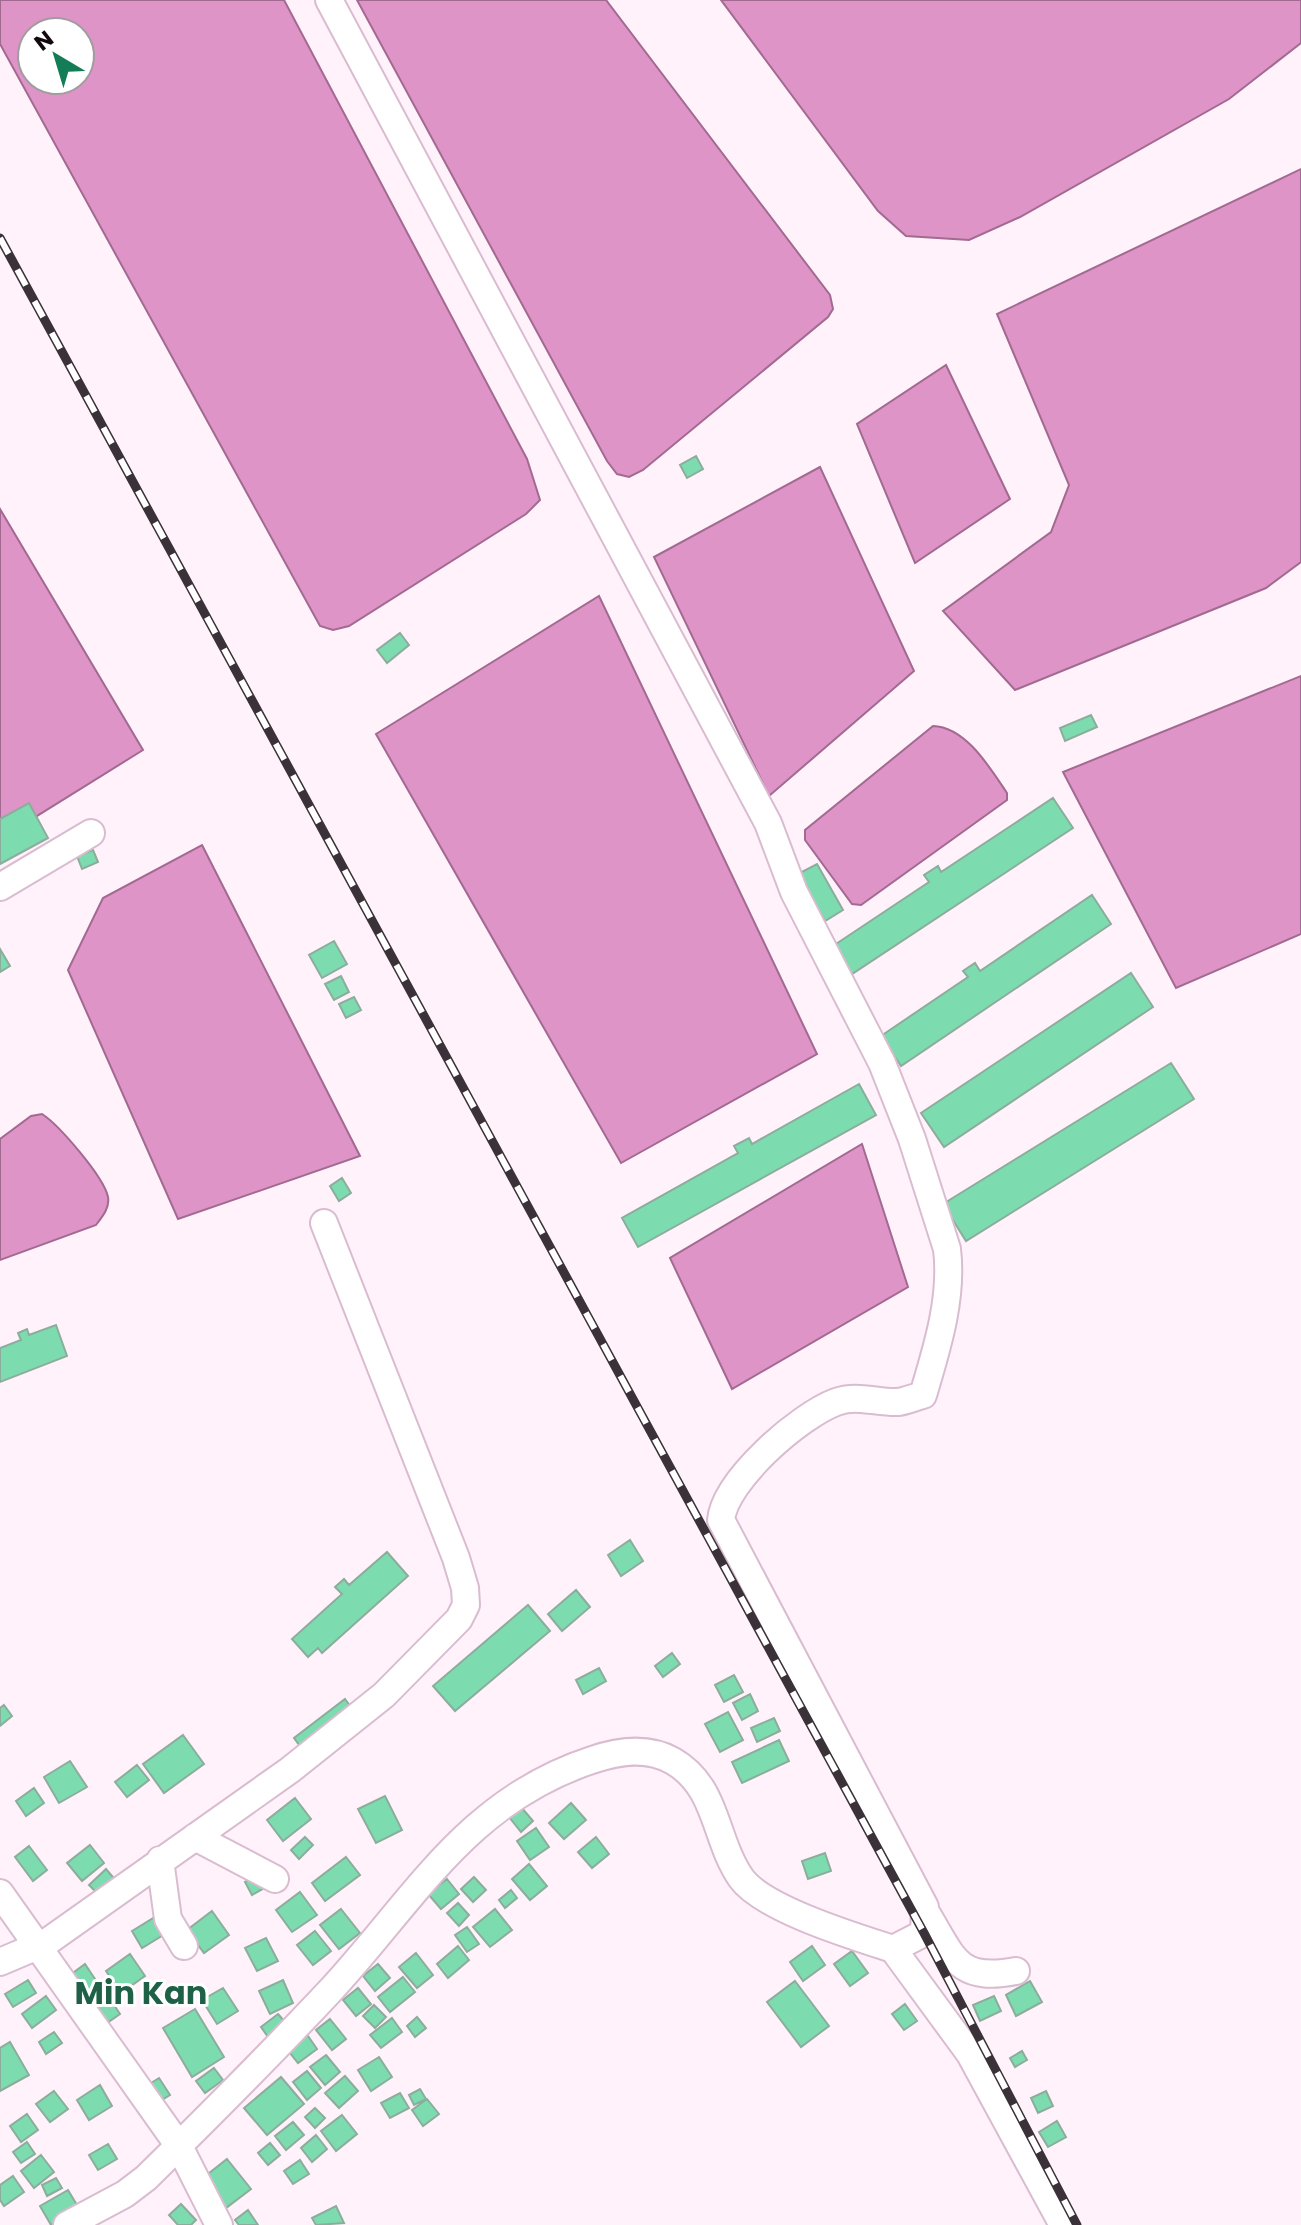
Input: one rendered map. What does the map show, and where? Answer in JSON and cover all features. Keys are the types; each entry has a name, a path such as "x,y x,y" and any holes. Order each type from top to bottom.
{"street":[{"path":"329,0 768,823 794,892 882,1063 912,1139 947,1249 949,1268 945,1307 923,1395 898,1402 852,1399 836,1402 817,1413 760,1457 735,1483 722,1508 721,1520 907,1869 927,1914 958,1965 984,1976 1016,1971"},
{"path":"0,887 91,833"},
{"path":"0,1962 39,1946 290,1770 384,1695 430,1651 459,1619 466,1605 465,1588 456,1558 324,1223"},
{"path":"67,2225 125,2194 179,2146 337,1983 426,1877 479,1823 552,1773 609,1754 645,1750 671,1759 696,1777 708,1796 740,1877 750,1888 820,1924 893,1949 970,2054 1063,2225"},
{"path":"195,1837 275,1879"},
{"path":"160,1860 168,1919 184,1946"},
{"path":"0,1893 179,2146 219,2225"},
{"path":"893,1949 924,1933 927,1914"}],"shaded area":[{"path":"0,0 284,0 527,459 540,500 526,514 349,626 333,630 320,626 29,96 96,96 96,16 16,16 16,73 0,44"},
{"path":"357,0 606,0 830,295 833,309 828,317 643,470 629,477 617,474 607,461"},
{"path":"721,0 1301,0 1301,43 1229,99 1020,217 969,240 906,236 878,211"},
{"path":"1301,169 1301,562 1266,588 1015,690 943,611 1051,532 1069,485 997,314"},
{"path":"946,365 1010,499 915,563 857,424"},
{"path":"820,467 914,671 769,796 654,557"},
{"path":"0,509 143,750 0,839"},
{"path":"599,596 817,1054 621,1163 376,734"},
{"path":"1301,676 1301,934 1176,988 1063,772"},
{"path":"933,726 956,733 976,750 1007,793 1007,800 861,905 852,904 805,840 805,830"},
{"path":"202,845 360,1156 178,1219 68,970 103,898"},
{"path":"42,1114 90,1165 105,1188 108,1205 96,1225 0,1260 0,1139 31,1116"},
{"path":"862,1144 908,1287 732,1389 670,1258"}],"building":[{"path":"696,456 703,469 687,478 680,465"},
{"path":"400,633 409,645 387,663 377,650"},
{"path":"1091,715 1097,727 1065,741 1060,728"},
{"path":"1053,798 1073,828 849,976 830,948 929,882 924,875 938,866 941,872"},
{"path":"29,803 48,838 0,864 0,819"},
{"path":"93,850 98,862 82,869 77,856"},
{"path":"817,864 843,910 825,921 798,874"},
{"path":"1092,895 1111,924 901,1066 881,1036 968,977 963,971 975,963 980,971"},
{"path":"334,941 347,964 322,978 309,955"},
{"path":"0,949 10,966 0,972"},
{"path":"1131,973 1153,1007 944,1147 921,1113"},
{"path":"341,976 349,992 334,1000 325,984"},
{"path":"354,997 361,1010 346,1018 339,1004"},
{"path":"1171,1063 1194,1099 966,1241 943,1204"},
{"path":"859,1084 876,1115 638,1247 622,1218 738,1153 734,1146 749,1138 752,1144"},
{"path":"342,1178 351,1193 339,1201 330,1186"},
{"path":"56,1325 67,1356 0,1382 0,1348 21,1340 18,1333 27,1329 29,1335"},
{"path":"630,1540 643,1561 621,1576 608,1555"},
{"path":"387,1552 408,1576 322,1653 318,1648 308,1657 292,1639 342,1594 335,1587 344,1579 349,1585"},
{"path":"576,1590 590,1607 562,1631 548,1614"},
{"path":"528,1605 550,1631 455,1711 433,1686"},
{"path":"672,1653 680,1664 663,1677 655,1666"},
{"path":"599,1668 606,1681 583,1694 576,1680"},
{"path":"734,1675 743,1692 724,1702 715,1685"},
{"path":"750,1694 758,1711 742,1720 733,1703"},
{"path":"345,1699 356,1714 305,1753 294,1738"},
{"path":"4,1705 12,1716 0,1726 0,1708"},
{"path":"728,1712 743,1740 720,1752 705,1724"},
{"path":"774,1718 780,1731 757,1742 751,1728"},
{"path":"183,1735 204,1764 164,1793 143,1764"},
{"path":"779,1740 789,1761 742,1783 732,1762"},
{"path":"70,1761 87,1787 59,1803 44,1777"},
{"path":"137,1765 149,1780 127,1797 115,1782"},
{"path":"34,1788 44,1803 26,1816 16,1801"},
{"path":"385,1796 402,1830 376,1843 358,1809"},
{"path":"295,1798 311,1819 283,1841 267,1820"},
{"path":"571,1803 586,1820 564,1839 549,1823"},
{"path":"521,1807 533,1821 521,1832 509,1817"},
{"path":"536,1828 549,1847 530,1860 517,1841"},
{"path":"305,1837 313,1845 299,1859 291,1850"},
{"path":"596,1837 609,1854 592,1868 578,1852"},
{"path":"90,1845 104,1863 82,1881 67,1863"},
{"path":"29,1846 47,1870 33,1881 15,1857"},
{"path":"825,1853 831,1871 808,1879 802,1861"},
{"path":"346,1857 360,1875 325,1901 312,1883"},
{"path":"529,1864 547,1886 530,1900 512,1879"},
{"path":"106,1869 117,1882 101,1897 89,1885"},
{"path":"259,1874 266,1887 252,1895 245,1882"},
{"path":"474,1877 486,1890 473,1902 461,1889"},
{"path":"447,1879 459,1894 441,1909 428,1894"},
{"path":"511,1890 517,1898 505,1908 499,1900"},
{"path":"300,1892 317,1915 292,1932 276,1910"},
{"path":"458,1903 469,1915 459,1926 447,1913"},
{"path":"341,1909 360,1933 339,1949 320,1925"},
{"path":"495,1909 512,1930 490,1947 473,1927"},
{"path":"212,1911 229,1935 204,1953 187,1930"},
{"path":"155,1917 165,1934 142,1948 132,1931"},
{"path":"467,1927 479,1944 467,1952 455,1935"},
{"path":"315,1931 331,1951 313,1965 297,1945"},
{"path":"266,1938 278,1961 257,1971 245,1948"},
{"path":"458,1946 469,1960 448,1978 437,1964"},
{"path":"812,1946 825,1965 803,1981 790,1962"},
{"path":"852,1951 868,1973 850,1986 834,1964"},
{"path":"416,1953 433,1975 417,1988 399,1967"},
{"path":"130,1954 145,1976 121,1993 106,1971"},
{"path":"85,1964 99,1985 79,1998 70,1975"},
{"path":"378,1964 390,1978 375,1991 363,1976"},
{"path":"403,1977 415,1992 390,2012 378,1997"},
{"path":"28,1980 36,1993 13,2007 5,1994"},
{"path":"283,1980 293,2003 270,2014 259,1991"},
{"path":"795,1981 829,2026 801,2047 767,2002"},
{"path":"1030,1981 1042,2002 1016,2016 1006,1995"},
{"path":"223,1988 238,2011 217,2024 202,2000"},
{"path":"358,1988 371,2004 356,2016 343,2000"},
{"path":"46,1996 56,2010 32,2028 22,2014"},
{"path":"108,1996 120,2014 107,2023 95,2005"},
{"path":"994,1996 1001,2011 980,2021 973,2005"},
{"path":"905,2004 917,2021 904,2030 892,2014"},
{"path":"374,2005 386,2017 375,2028 363,2016"},
{"path":"195,2009 224,2057 192,2077 163,2028"},
{"path":"278,2014 286,2023 268,2037 261,2027"},
{"path":"417,2017 426,2028 415,2037 407,2026"},
{"path":"392,2018 402,2032 381,2048 370,2035"},
{"path":"330,2019 346,2039 332,2050 316,2030"},
{"path":"54,2032 62,2043 46,2054 39,2042"},
{"path":"306,2033 317,2049 298,2063 286,2048"},
{"path":"10,2042 29,2075 0,2091 0,2048"},
{"path":"1022,2051 1027,2060 1015,2067 1010,2058"},
{"path":"326,2055 340,2072 325,2085 310,2067"},
{"path":"379,2057 392,2077 371,2091 358,2070"},
{"path":"214,2068 223,2080 205,2093 196,2081"},
{"path":"307,2071 321,2088 307,2100 293,2082"},
{"path":"345,2076 358,2091 339,2108 325,2093"},
{"path":"281,2077 304,2104 267,2135 244,2108"},
{"path":"159,2078 170,2095 154,2105 143,2088"},
{"path":"100,2085 112,2106 89,2120 77,2100"},
{"path":"420,2089 426,2099 414,2105 409,2095"},
{"path":"54,2091 68,2109 50,2122 36,2104"},
{"path":"1046,2091 1053,2106 1038,2113 1031,2098"},
{"path":"400,2093 409,2108 390,2118 381,2103"},
{"path":"427,2099 439,2114 423,2126 412,2110"},
{"path":"315,2108 325,2118 315,2128 305,2117"},
{"path":"27,2114 38,2130 21,2142 10,2126"},
{"path":"342,2115 357,2134 336,2151 321,2131"},
{"path":"1057,2121 1066,2137 1048,2147 1039,2132"},
{"path":"293,2122 304,2135 286,2150 275,2136"},
{"path":"316,2135 327,2149 312,2162 301,2148"},
{"path":"27,2142 35,2154 21,2163 13,2152"},
{"path":"270,2143 280,2155 268,2165 258,2153"},
{"path":"108,2144 117,2159 98,2170 89,2155"},
{"path":"41,2155 54,2172 34,2188 21,2171"},
{"path":"227,2159 251,2189 226,2208 203,2178"},
{"path":"300,2160 309,2174 293,2184 284,2171"},
{"path":"13,2176 24,2192 4,2206 0,2200 0,2185"},
{"path":"56,2178 62,2188 47,2196 42,2185"},
{"path":"68,2190 80,2210 51,2225 40,2206"},
{"path":"181,2204 196,2220 191,2225 178,2225 169,2215"},
{"path":"336,2206 344,2223 316,2225 312,2218"},
{"path":"248,2210 258,2225 239,2225 235,2220"}],"railway":[{"path":"0,238 924,1933 1077,2225"}],"district":[{"name":"Min Kan","path":"141,1993"}]}
